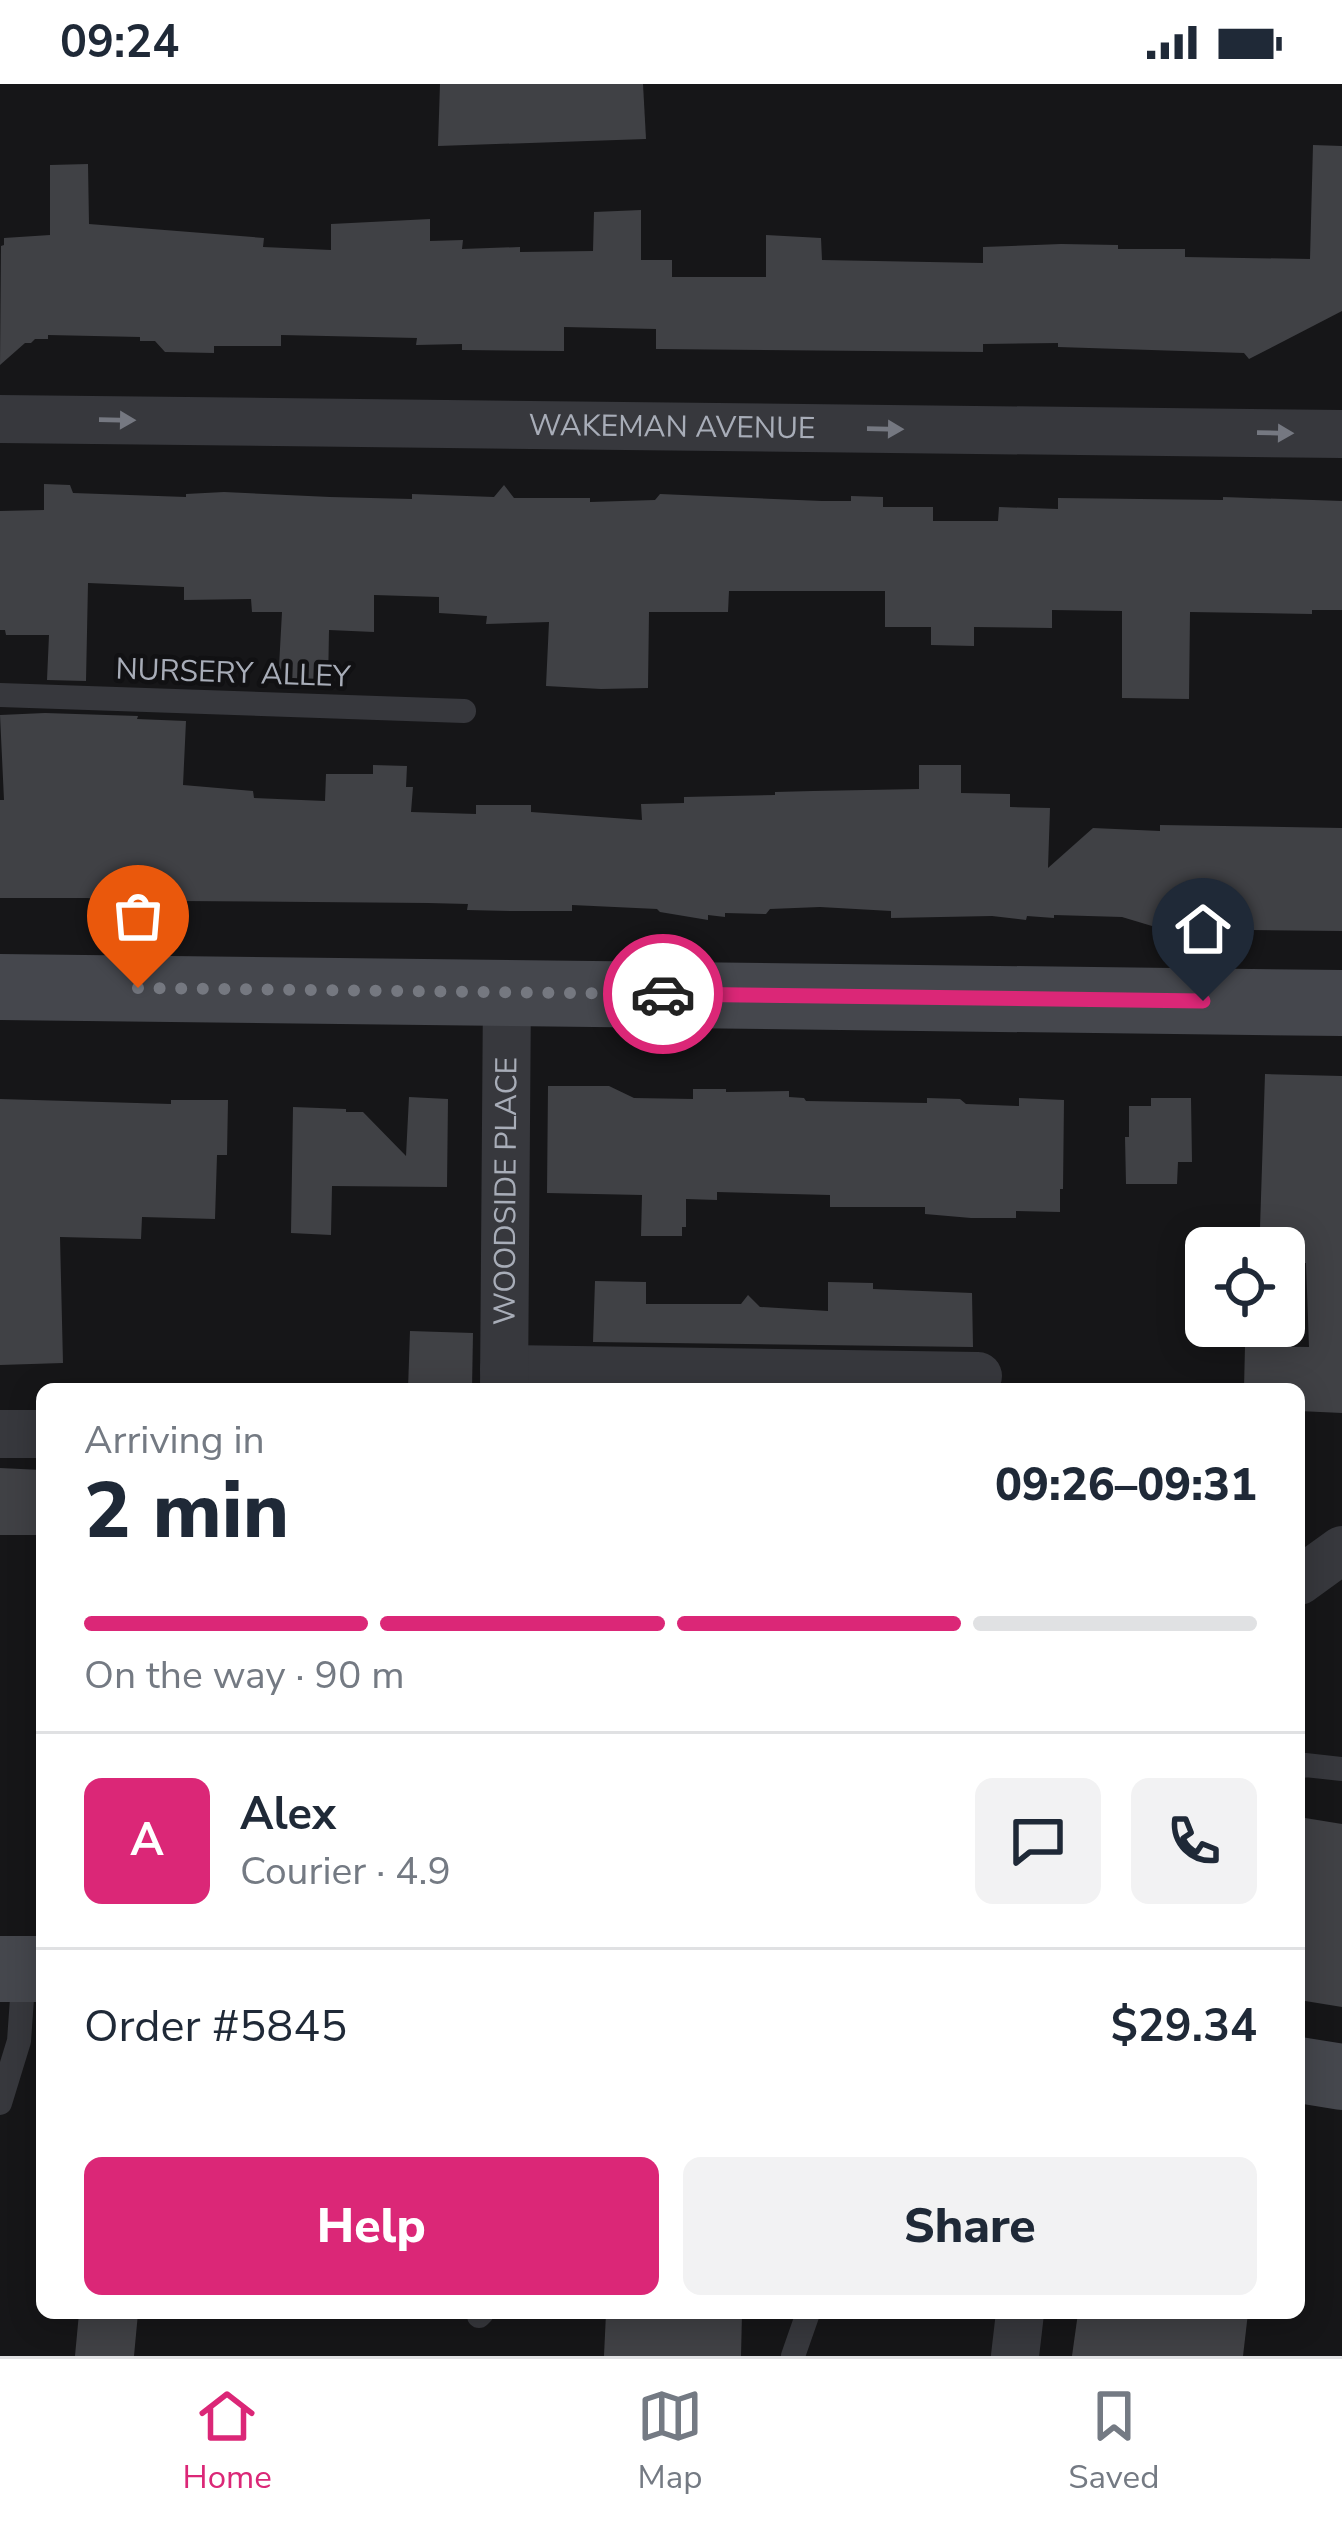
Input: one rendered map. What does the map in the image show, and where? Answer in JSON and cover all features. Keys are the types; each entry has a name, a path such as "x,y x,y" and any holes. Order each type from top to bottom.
{"street":[{"name":"WAKEMAN AVENUE","path":"0,418 1342,434"},
{"path":"0,987 1342,1003"},
{"name":"WOODSIDE PLACE","path":"504,1379 507,991"},
{"path":"504,1379 978,1376"},
{"path":"0,1434 36,1434"},
{"path":"1305,1577 1342,1550"},
{"path":"1305,2071 1342,2077"},
{"path":"1015,2356 1019,2319"}],"lane":[{"name":"NURSERY ALLEY","path":"0,695 464,711"},
{"path":"1305,1765 1342,1769"},
{"path":"0,2102 19,2041 22,1969"},
{"path":"793,2356 806,2319"}],"building":[{"path":"440,84 643,84 646,139 438,146"},
{"path":"1313,145 1342,146 1342,311 1249,359 1244,353 1058,347 1058,343 983,344 983,352 656,349 656,329 564,327 564,351 462,350 462,344 416,345 417,338 281,335 281,346 165,352 155,341 140,341 140,337 48,335 48,339 25,343 0,365 1,246 4,238 50,235 50,165 88,164 89,224 264,238 263,247 331,250 331,224 430,219 430,241 463,240 462,249 593,251 594,212 641,210 641,260 672,260 672,277 766,277 766,235 821,238 822,260 983,263 983,247 1061,244 1185,249 1185,257 1310,259"},
{"path":"44,484 70,485 73,493 186,497 224,492 494,497 504,485 514,498 590,498 590,502 655,500 660,494 822,501 883,497 883,507 933,507 933,521 998,521 999,507 1058,509 1058,498 1342,501 1342,610 1312,610 1312,614 1190,612 1189,699 1122,698 1122,611 1052,610 1052,628 974,627 974,646 931,645 931,627 885,627 885,591 729,591 728,612 649,612 648,688 601,689 546,686 549,622 486,624 487,616 439,613 439,597 374,595 374,632 329,630 328,686 298,686 278,685 282,612 252,612 251,599 184,600 184,587 88,583 86,681 47,680 49,635 6,635 0,630 0,511 44,510"},
{"path":"0,715 186,721 183,785 253,791 254,798 325,801 326,774 373,774 373,765 407,766 406,787 413,787 411,812 476,814 476,805 531,805 531,812 642,820 641,804 684,803 684,797 919,789 919,765 961,765 961,793 1010,794 1010,807 1050,808 1048,868 1093,828 1342,828 1342,931 1162,929 1122,917 1054,915 1027,916 1026,920 891,918 891,911 820,907 725,913 725,917 708,915 708,920 657,909 572,905 572,911 513,911 467,910 468,904 178,901 178,906 87,898 0,898 0,800 4,800"},
{"path":"1265,1074 1342,1076 1342,1413 1305,1411 1305,1383 1244,1383 1245,1347 1309,1347 1305,1227 1260,1227"},
{"path":"548,1086 609,1086 634,1098 693,1099 693,1089 726,1089 789,1091 789,1097 806,1101 927,1103 927,1098 1019,1106 1019,1098 1064,1100 1060,1212 1016,1211 1016,1218 971,1218 925,1214 925,1207 830,1207 830,1195 717,1192 717,1200 686,1199 682,1236 641,1236 642,1195 547,1193"},
{"path":"409,1097 448,1099 447,1187 332,1186 331,1235 291,1233 293,1107 363,1112 406,1156"},
{"path":"1151,1098 1191,1098 1192,1162 1178,1162 1177,1184 1126,1184 1129,1106 1151,1106"},
{"path":"0,1099 171,1104 171,1100 228,1100 227,1155 217,1155 215,1219 142,1217 141,1239 60,1237 63,1363 0,1365"},
{"path":"595,1281 646,1282 646,1304 741,1304 748,1295 760,1307 828,1311 828,1282 972,1293 973,1347 593,1342"},
{"path":"410,1331 473,1333 472,1383 408,1383"},
{"path":"0,1468 36,1470 36,1535 0,1535"},
{"path":"1305,1818 1342,1824 1342,2007 1305,2001"},
{"path":"78,2319 137,2319 134,2356 75,2356"},
{"path":"606,2319 742,2319 741,2356 604,2356"},
{"path":"1077,2319 1247,2319 1243,2356 1072,2356"}],"way so far":[{"path":"138,988 663,994"}],"route":[{"path":"663,994 1203,1001"}]}
